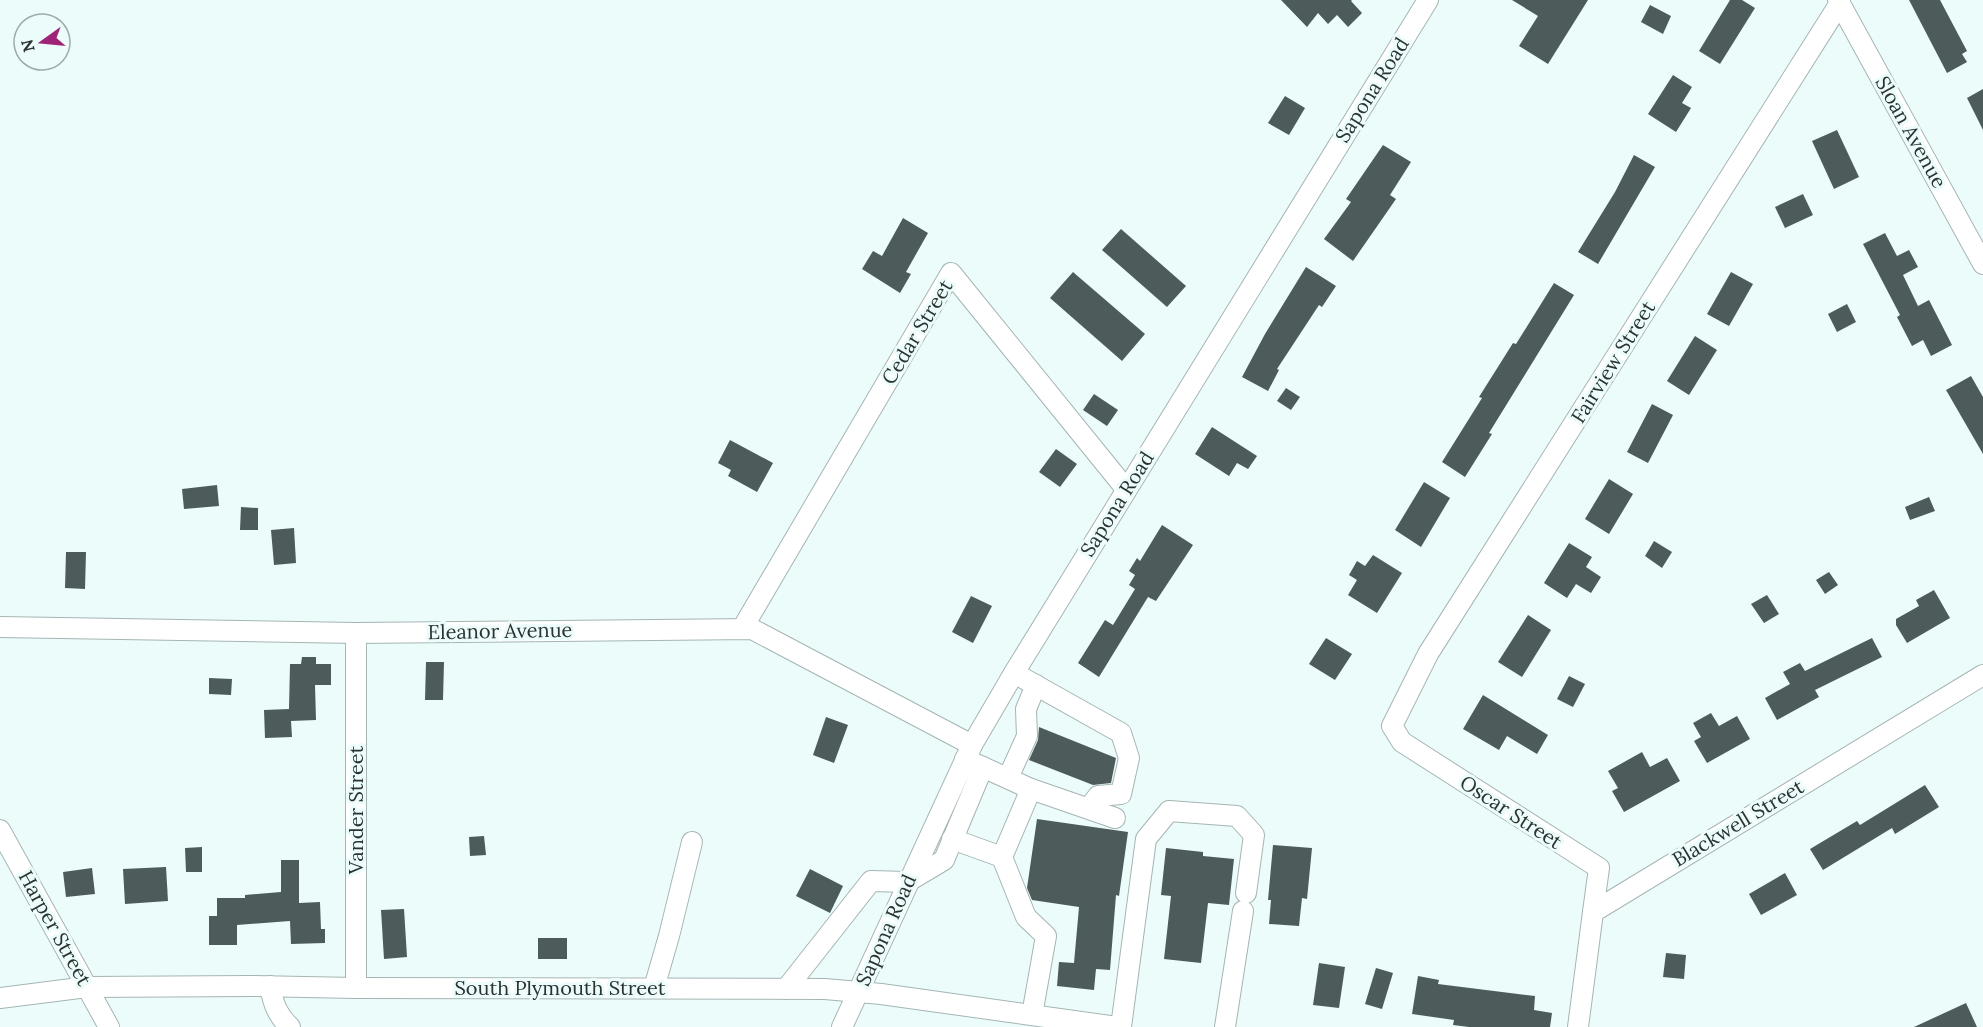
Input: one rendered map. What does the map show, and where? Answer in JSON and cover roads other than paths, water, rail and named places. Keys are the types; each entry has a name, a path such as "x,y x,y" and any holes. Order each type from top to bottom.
{"street":[{"name":"Sapona Road","path":"842,1027 969,752 1014,672 1428,0"},
{"name":"Sloan Avenue","path":"1839,1 1983,264"},
{"name":"Fairview Street","path":"1392,726 1428,654 1839,1"},
{"name":"Cedar Street","path":"742,629 951,273 1126,489"},
{"name":"Eleanor Avenue","path":"0,627 356,633 752,629 969,752 983,767 1031,789 1115,818"},
{"name":"Vander Street","path":"356,633 356,988"},
{"path":"1014,672 1121,733 1129,759 1121,794 1098,796 1089,808"},
{"name":"Blackwell Street","path":"1593,912 1983,675"},
{"path":"1008,778 1027,736 1026,709 1036,685"},
{"name":"Oscar Street","path":"1392,726 1402,742 1599,868 1593,912"},
{"path":"786,989 870,881 907,882 944,860 983,767"},
{"path":"1031,789 1002,857 1026,917 1046,936 1032,1015"},
{"path":"1119,1027 1146,839 1169,811 1237,816 1254,835 1225,1027"},
{"name":"Harper Street","path":"0,830 109,1027"},
{"path":"952,839 1002,857"},
{"path":"654,988 692,842"},
{"path":"1578,1027 1593,912"},
{"path":"270,986 273,1004 281,1019 290,1027"},
{"name":"South Plymouth Street","path":"0,998 87,987 825,989 1119,1027"}]}
